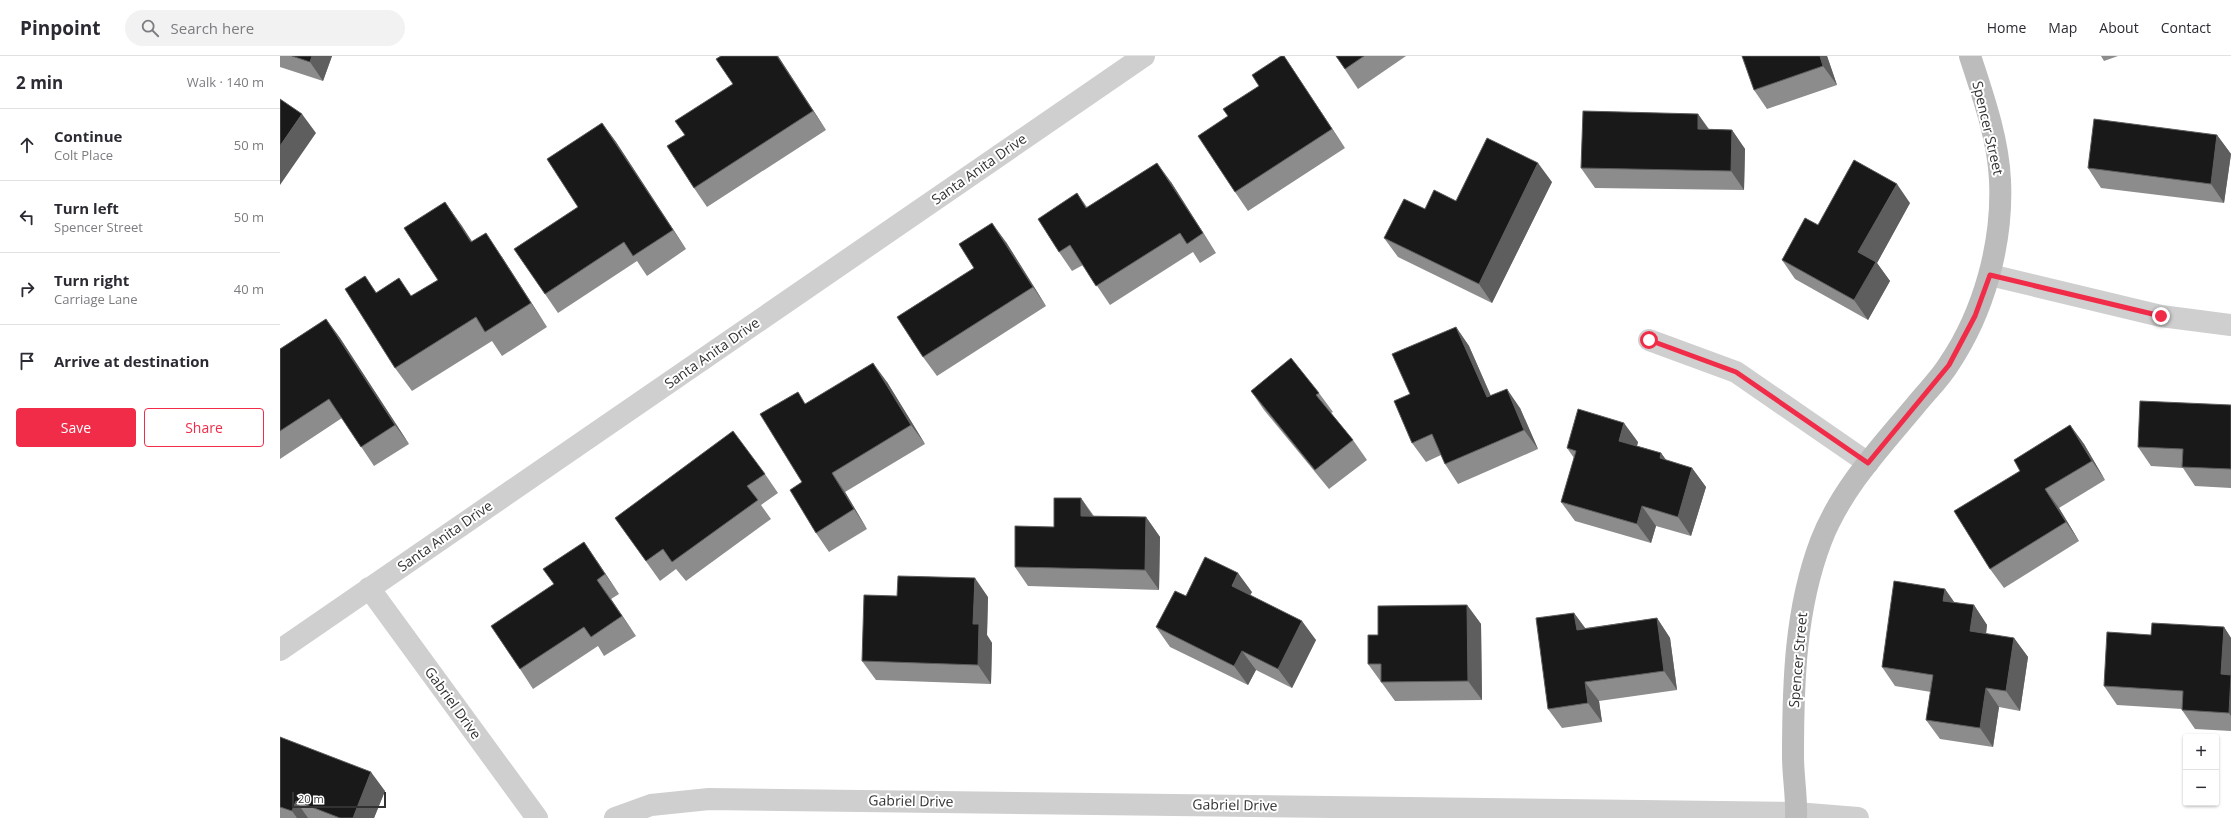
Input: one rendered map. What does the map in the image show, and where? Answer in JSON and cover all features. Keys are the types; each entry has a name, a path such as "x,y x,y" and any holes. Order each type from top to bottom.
{"street":[{"name":"Santa Anita Drive","path":"280,650 1144,56"},
{"name":"Spencer Street","path":"1796,815 1793,759 1796,651 1804,597 1822,540 1841,499 1868,463 1949,365 1975,316 1990,275 2000,214 2000,179 1996,151 1986,106 1970,56"},
{"path":"1990,275 2161,316 2231,324"},
{"path":"1649,340 1736,372 1868,463"},
{"name":"Gabriel Drive","path":"369,588 537,818"},
{"name":"Gabriel Drive","path":"615,818 651,805 709,799 1796,815 1858,818"}],"building":[{"path":"292,56 312,56 310,62"},
{"path":"721,56 777,56 813,111 694,188 667,146 685,135 675,121 733,84 716,59"},
{"path":"1281,56 1284,56 1332,129 1235,192 1198,136 1228,116 1223,109 1259,86 1252,75"},
{"path":"1336,56 1364,56 1345,69"},
{"path":"1742,56 1820,56 1823,66 1754,90"},
{"path":"280,99 302,114 280,146"},
{"path":"1583,111 1698,114 1698,129 1732,130 1731,171 1581,168"},
{"path":"2094,119 2217,135 2211,184 2088,168"},
{"path":"602,123 673,230 633,256 624,242 545,294 514,249 578,207 547,159"},
{"path":"1487,138 1538,163 1479,284 1384,238 1404,199 1425,209 1434,190 1456,201"},
{"path":"1854,160 1897,184 1858,252 1876,262 1854,300 1782,260 1805,218 1818,225"},
{"path":"1157,163 1203,233 1187,244 1180,233 1096,286 1070,245 1059,252 1038,219 1077,193 1086,208"},
{"path":"445,202 471,242 486,233 531,303 485,332 476,317 395,368 345,289 365,276 376,293 399,278 411,296 438,280 404,228"},
{"path":"992,223 1033,287 923,357 897,317 974,268 959,244"},
{"path":"326,319 395,425 361,447 329,399 280,431 280,349"},
{"path":"1456,327 1487,397 1507,389 1524,430 1445,464 1432,434 1412,443 1394,401 1410,394 1392,354"},
{"path":"1291,358 1319,393 1316,395 1353,440 1315,470 1251,391"},
{"path":"873,363 911,425 832,473 854,509 816,533 790,490 802,482 760,414 798,392 805,404"},
{"path":"2140,401 2231,405 2231,469 2182,467 2183,449 2138,447"},
{"path":"1578,409 1624,423 1619,441 1661,453 1660,458 1692,468 1678,517 1642,506 1637,524 1561,502 1576,451 1567,448"},
{"path":"2070,425 2092,461 2045,489 2066,522 1990,569 1954,511 2020,471 2014,460"},
{"path":"733,431 765,474 747,486 758,500 672,562 663,549 646,561 615,518"},
{"path":"1054,498 1081,498 1081,516 1146,517 1145,570 1015,567 1015,526 1054,527"},
{"path":"584,542 605,574 597,580 622,616 591,637 584,627 520,669 491,626 554,584 543,569"},
{"path":"1205,557 1238,573 1232,586 1302,621 1278,669 1242,651 1234,666 1156,627 1175,591 1186,596"},
{"path":"898,576 975,578 973,624 979,624 978,665 862,661 864,595 897,596"},
{"path":"1894,581 1945,589 1943,601 1974,605 1970,631 2014,638 2006,691 1986,688 1980,728 1926,720 1933,675 1882,667"},
{"path":"1467,605 1468,681 1381,682 1381,664 1368,664 1368,635 1378,635 1378,606"},
{"path":"1574,613 1577,630 1657,618 1664,671 1585,682 1588,703 1548,709 1536,618"},
{"path":"2152,623 2224,627 2221,674 2231,675 2229,713 2182,710 2183,691 2104,686 2107,632 2151,635"},
{"path":"280,737 371,772 353,818 340,818 296,801 292,811 280,807"}],"route":[{"path":"1649,340 1736,372 1868,463 1949,365 1975,316 1990,275 2161,316"}]}
